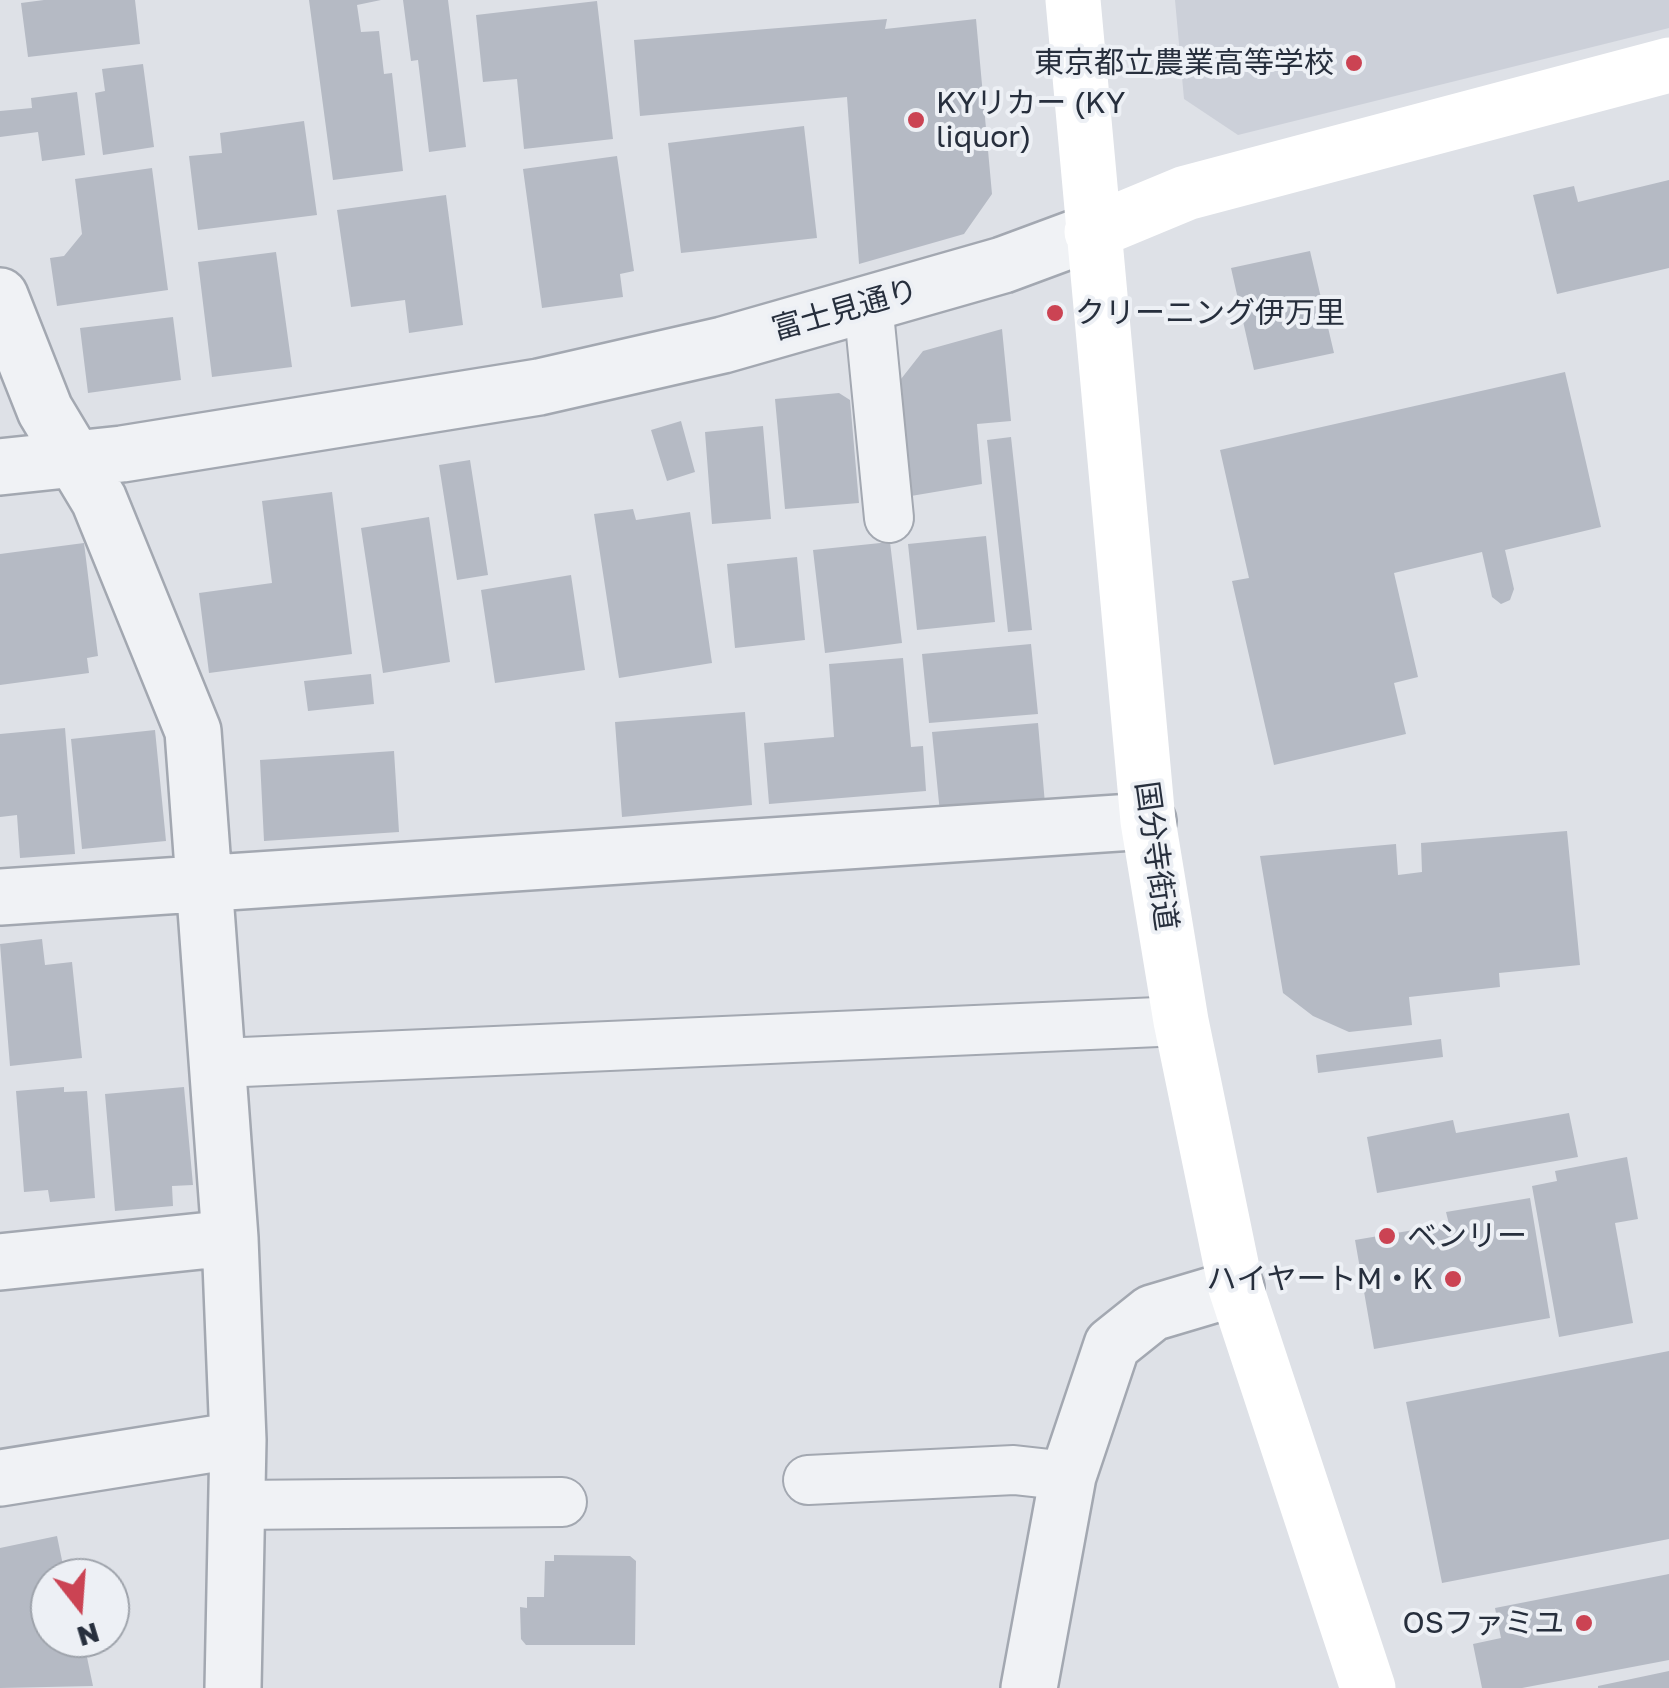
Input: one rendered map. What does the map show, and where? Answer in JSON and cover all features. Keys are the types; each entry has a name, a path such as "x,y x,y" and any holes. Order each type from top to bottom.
{"main road":[{"name":"国分寺街道","path":"1073,0 1148,821 1181,1022 1236,1288 1368,1688"},
{"name":"富士見通り","path":"1092,232 1186,193 1669,65"}],"street":[{"name":"富士見通り","path":"0,467 74,460 539,387 722,345 1003,264 1092,232"},
{"path":"0,296 45,410 99,500 192,731 220,1063 230,1238 238,1440 233,1688"},
{"path":"0,897 204,880 1148,821"},
{"path":"0,1262 230,1238"},
{"path":"1029,1688 1068,1476 1112,1345 1152,1313 1236,1288"},
{"path":"0,1478 238,1440"}],"lane":[{"path":"868,303 889,518"},
{"path":"220,1063 1181,1022"},
{"path":"808,1480 1014,1470 1068,1476"},
{"path":"236,1505 562,1502"}],"shaded area":[{"name":"東京都立農業高等学校","path":"1175,0 1669,0 1669,28 1238,135 1184,99"}],"building":[{"path":"135,0 140,44 28,57 21,3"},
{"path":"309,0 381,0 357,5 361,32 379,31 384,74 392,73 403,171 333,180"},
{"path":"403,0 448,0 466,147 429,152 418,60 411,61"},
{"path":"597,1 613,139 524,149 517,79 483,82 476,15"},
{"path":"887,19 885,29 976,19 992,194 964,234 859,264 847,97 640,116 634,40"},
{"path":"143,64 154,147 103,155 95,93 105,91 102,69"},
{"path":"77,92 85,155 42,161 38,132 0,137 0,111 32,108 31,98"},
{"path":"304,121 317,215 198,230 189,156 222,153 220,133"},
{"path":"804,126 817,238 681,253 668,143"},
{"path":"617,156 634,271 620,274 623,297 542,308 523,169"},
{"path":"152,168 168,290 57,306 50,258 64,256 82,234 75,179"},
{"path":"1669,180 1669,268 1557,294 1533,195 1574,186 1578,202"},
{"path":"446,195 463,325 409,333 405,300 351,307 337,210"},
{"path":"1310,251 1334,353 1254,370 1231,268"},
{"path":"276,252 292,367 212,377 198,262"},
{"path":"173,317 181,380 88,393 80,328"},
{"path":"1002,329 1011,421 977,424 982,484 911,496 901,379 923,351"},
{"path":"1565,372 1601,527 1505,550 1514,589 1510,600 1501,604 1492,597 1482,552 1394,573 1418,677 1394,683 1406,734 1274,765 1232,581 1249,578 1220,450"},
{"path":"839,393 850,400 859,503 785,509 775,399"},
{"path":"681,421 695,472 667,481 651,430"},
{"path":"763,426 771,519 712,524 705,432"},
{"path":"1011,437 1032,630 1008,632 987,440"},
{"path":"470,460 488,575 457,580 439,465"},
{"path":"332,492 352,654 209,673 199,593 272,583 262,501"},
{"path":"633,509 636,520 690,512 712,663 619,678 594,514"},
{"path":"429,517 450,662 383,673 361,528"},
{"path":"986,536 995,622 917,630 908,544"},
{"path":"890,542 902,643 825,653 813,550"},
{"path":"84,543 98,656 87,658 89,673 0,685 0,554"},
{"path":"797,557 805,640 735,648 727,564"},
{"path":"571,575 585,670 495,683 481,590"},
{"path":"1031,644 1038,714 929,723 922,654"},
{"path":"903,658 911,747 923,746 926,791 769,804 764,743 834,737 829,664"},
{"path":"371,674 374,704 308,711 304,681"},
{"path":"745,712 752,805 622,817 615,722"},
{"path":"1038,723 1045,804 940,813 932,732"},
{"path":"65,728 75,854 20,858 17,815 0,817 0,734"},
{"path":"155,730 166,841 82,849 71,739"},
{"path":"394,751 399,832 264,841 260,760"},
{"path":"1567,831 1580,965 1499,973 1500,987 1409,997 1412,1025 1349,1032 1313,1016 1283,993 1260,856 1396,844 1398,875 1422,872 1421,843"},
{"path":"42,939 45,965 72,962 82,1058 10,1066 0,944"},
{"path":"1441,1039 1443,1057 1318,1073 1316,1055"},
{"path":"64,1087 64,1092 87,1091 95,1198 50,1202 48,1190 24,1192 16,1091"},
{"path":"184,1087 193,1185 172,1186 173,1206 115,1211 105,1094"},
{"path":"1569,1113 1578,1157 1377,1193 1367,1137 1453,1120 1456,1133"},
{"path":"1627,1157 1638,1219 1615,1223 1633,1323 1559,1337 1532,1186 1557,1181 1555,1171"},
{"name":"ハイヤートM・K","path":"1530,1198 1550,1318 1374,1349 1355,1240 1449,1224 1446,1212"},
{"path":"1669,1351 1669,1539 1442,1583 1406,1402"},
{"path":"57,1536 62,1558 30,1558 30,1658 87,1658 93,1686 0,1688 0,1548"},
{"path":"554,1555 630,1556 636,1561 635,1645 526,1645 521,1639 520,1607 527,1608 527,1597 544,1597 545,1561 554,1561"},
{"name":"OSファミユ","path":"1669,1574 1669,1660 1522,1688 1482,1688 1473,1644 1501,1638 1495,1608"},
{"path":"1669,1671 1669,1688 1598,1688 1598,1686"}],"place":[{"name":"東京都立農業高等学校","path":"1354,63"},
{"name":"KYリカー (KY liquor)","path":"916,120"},
{"name":"クリーニング伊万里","path":"1055,313"},
{"name":"ベンリー","path":"1387,1236"},
{"name":"ハイヤートM・K","path":"1453,1279"},
{"name":"OSファミユ","path":"1584,1623"}]}
